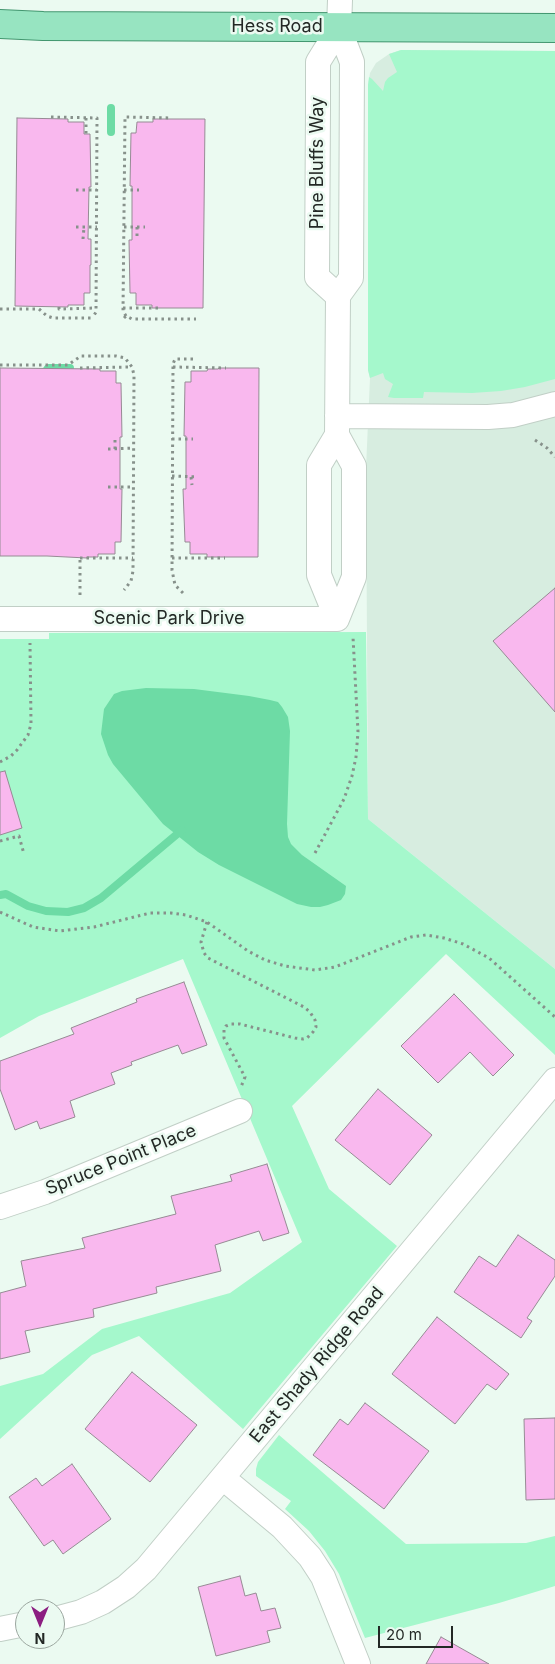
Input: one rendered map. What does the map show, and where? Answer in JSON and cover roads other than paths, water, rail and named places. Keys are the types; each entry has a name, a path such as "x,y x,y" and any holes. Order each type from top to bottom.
{"main road":[{"name":"Hess Road","path":"0,24 44,26 555,28"}],"street":[{"name":"Pine Bluffs Way","path":"339,28 318,62 317,277 338,296 351,278 352,62 339,28 340,0"},
{"path":"337,619 354,577 354,466 337,425 338,296"},
{"path":"337,425 488,417 522,413 555,404"},
{"path":"337,425 319,465 319,575 337,619"},
{"name":"Scenic Park Drive","path":"0,619 337,619"},
{"name":"East Shady Ridge Road","path":"65,1616 81,1612 103,1602 134,1581 152,1562 555,1080"},
{"name":"Spruce Point Place","path":"0,1207 45,1192 238,1100"},
{"path":"222,1478 282,1527 310,1557 322,1577 358,1664"},
{"path":"0,1629 15,1626"}],"waterway":[{"path":"111,108 111,132"},
{"path":"43,375 48,368 70,368"},
{"path":"0,895 6,894 28,906 46,911 68,912 84,908 101,898 182,830"}]}
